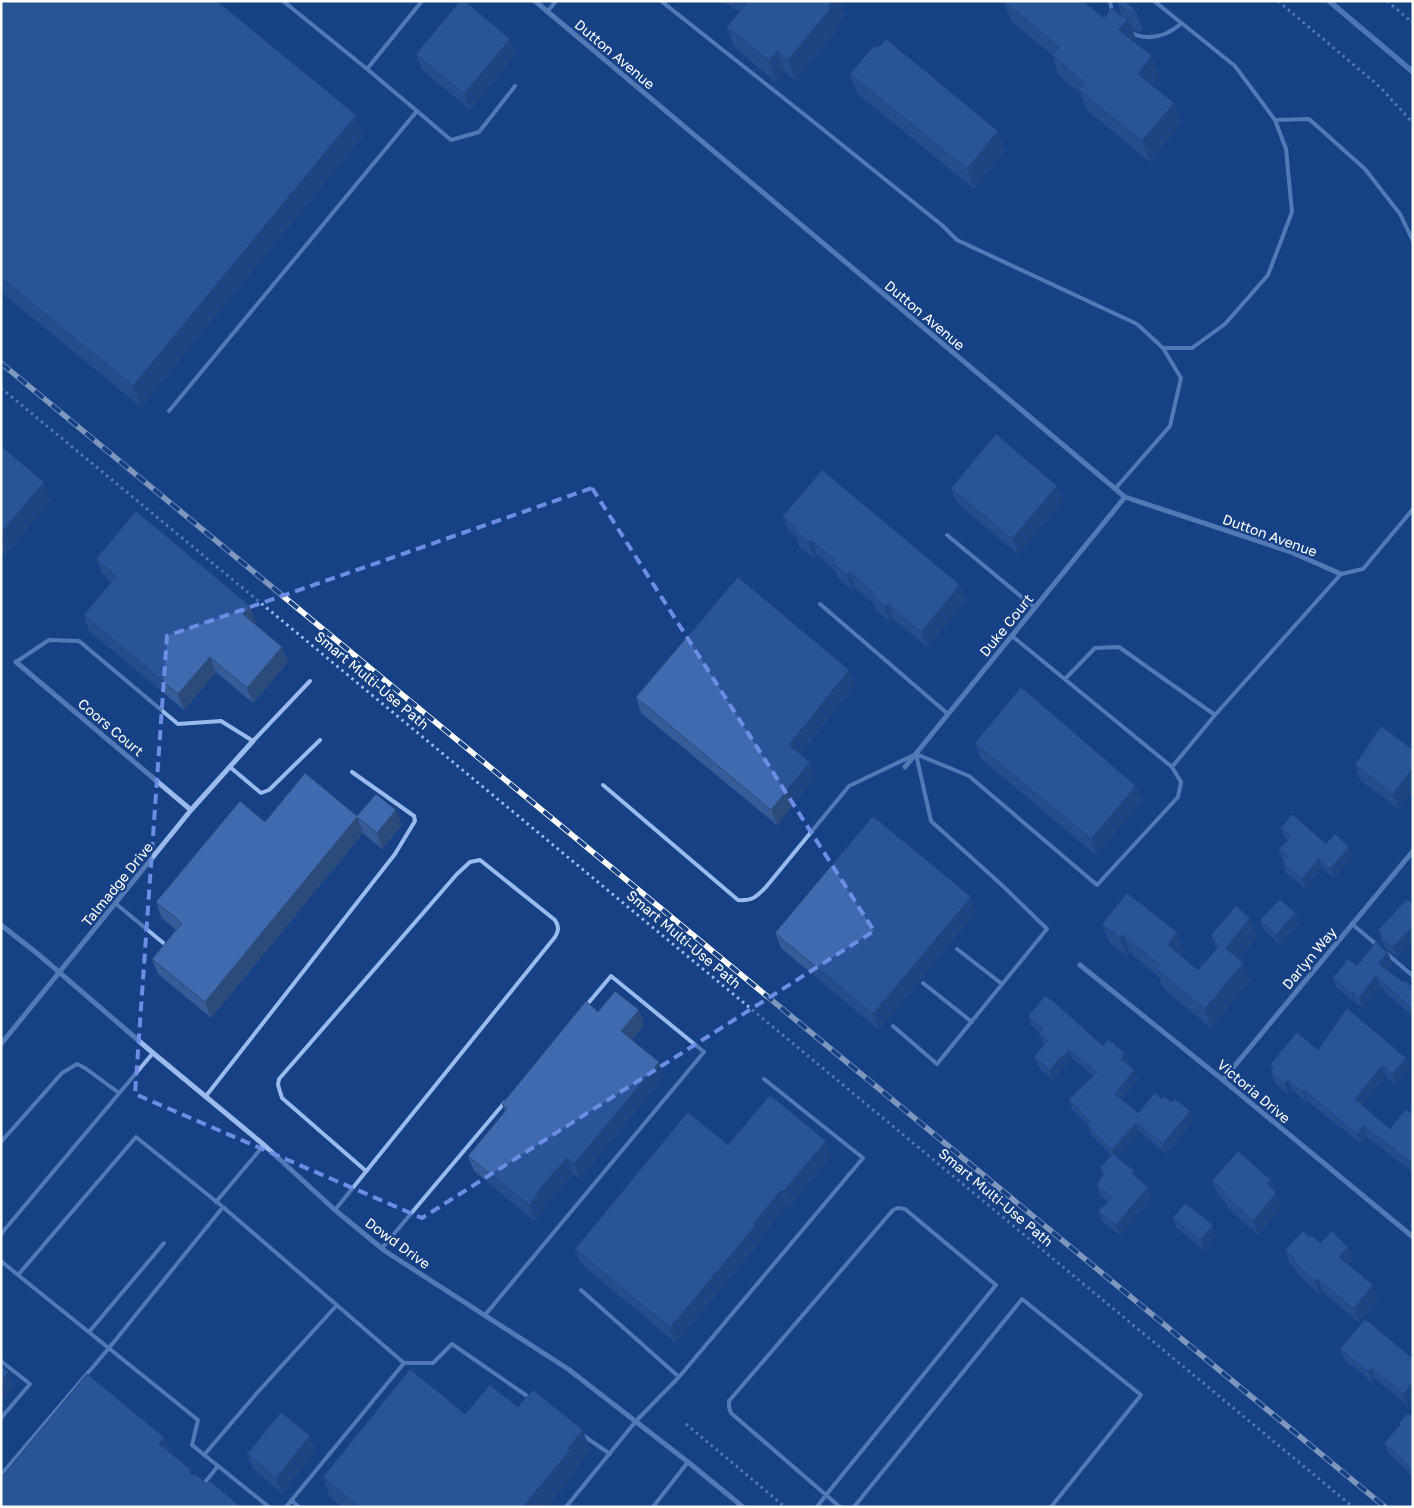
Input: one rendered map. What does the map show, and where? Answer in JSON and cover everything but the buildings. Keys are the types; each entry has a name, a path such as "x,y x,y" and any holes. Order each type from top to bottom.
{"street":[{"name":"Dutton Avenue","path":"535,1 1125,497 1291,552 1342,574"},
{"name":"Duke Court","path":"904,768 1125,497"},
{"name":"Coors Court","path":"16,662 191,810"},
{"name":"Talmadge Drive","path":"1,1044 191,810 252,741"},
{"name":"Darlyn Way","path":"1224,1080 1413,851"},
{"name":"Dowd Drive","path":"1,925 264,1144 335,1210 382,1248 568,1369 744,1507"},
{"name":"Victoria Drive","path":"1080,965 1224,1080 1413,1237"}],"lane":[{"path":"283,1 451,140 480,132 515,86"},
{"path":"367,69 422,1"},
{"path":"548,12 556,1"},
{"path":"661,1 943,226 957,240 1138,324 1163,348 1181,378 1170,426 1115,489"},
{"path":"1110,1 1112,12 1116,18"},
{"path":"1154,1 1235,66 1275,120 1286,149 1292,212 1268,275 1225,324 1192,348 1163,348"},
{"path":"1125,29 1144,38 1158,38 1171,32 1182,23"},
{"path":"169,411 418,112"},
{"path":"1275,120 1309,119 1316,125 1365,168 1400,214 1413,241"},
{"path":"1172,767 1215,715 1342,574 1363,569 1413,509"},
{"path":"947,535 1035,608"},
{"path":"820,604 948,714"},
{"path":"603,785 738,900 748,901 756,897 766,887 849,786 916,754 970,776 1097,885 1178,797 1181,782 1172,767 1012,636"},
{"path":"16,662 49,640 80,641 178,724 222,721 252,741 310,681"},
{"path":"1065,679 1095,648 1119,647 1215,715"},
{"path":"230,767 261,793 269,790 320,740"},
{"path":"892,1026 937,1064 1047,929 931,821 916,754"},
{"path":"206,1096 395,854 415,821 414,816 352,772"},
{"path":"335,1210 556,937 558,925 555,920 480,860 470,862 457,874 279,1079 278,1085 282,1098 366,1171"},
{"path":"115,903 169,947"},
{"path":"1352,924 1413,976"},
{"path":"957,949 1002,984"},
{"path":"485,1315 704,1052 611,976 580,1013"},
{"path":"923,983 972,1022"},
{"path":"1,1234 153,1053"},
{"path":"1,1142 62,1073 77,1064 118,1093"},
{"path":"566,1507 636,1421 679,1377 863,1158 764,1079"},
{"path":"382,1248 510,1096"},
{"path":"18,1275 136,1137 223,1207 404,1363 433,1363 452,1344 531,1399"},
{"path":"216,1202 264,1144"},
{"path":"1,1475 109,1348 223,1207"},
{"path":"817,1507 826,1495 996,1285 905,1210 898,1208 893,1210 729,1401 731,1413 826,1495 840,1507"},
{"path":"89,1332 164,1243"},
{"path":"1,1261 198,1420 192,1445 269,1507"},
{"path":"581,1290 679,1377"},
{"path":"854,1507 1022,1299 1140,1395 1051,1507"},
{"path":"204,1455 257,1392 337,1305"},
{"path":"1,1361 30,1384 1,1418"},
{"path":"286,1507 404,1363"},
{"path":"578,1432 610,1454"},
{"path":"653,1507 688,1462"},
{"path":"199,1490 218,1466"},
{"path":"291,1500 299,1507"}],"path":[{"path":"1278,1 1380,87 1413,124"},
{"path":"1387,1 1413,23"},
{"name":"Smart Multi-Use Path","path":"1,388 1353,1507"},
{"path":"686,1424 785,1507"}],"highlighted area":[{"path":"592,488 874,931 422,1218 135,1094 167,636"}],"waterway":[{"path":"1329,1 1413,72"}],"railway":[{"path":"1,363 1385,1507"}]}
